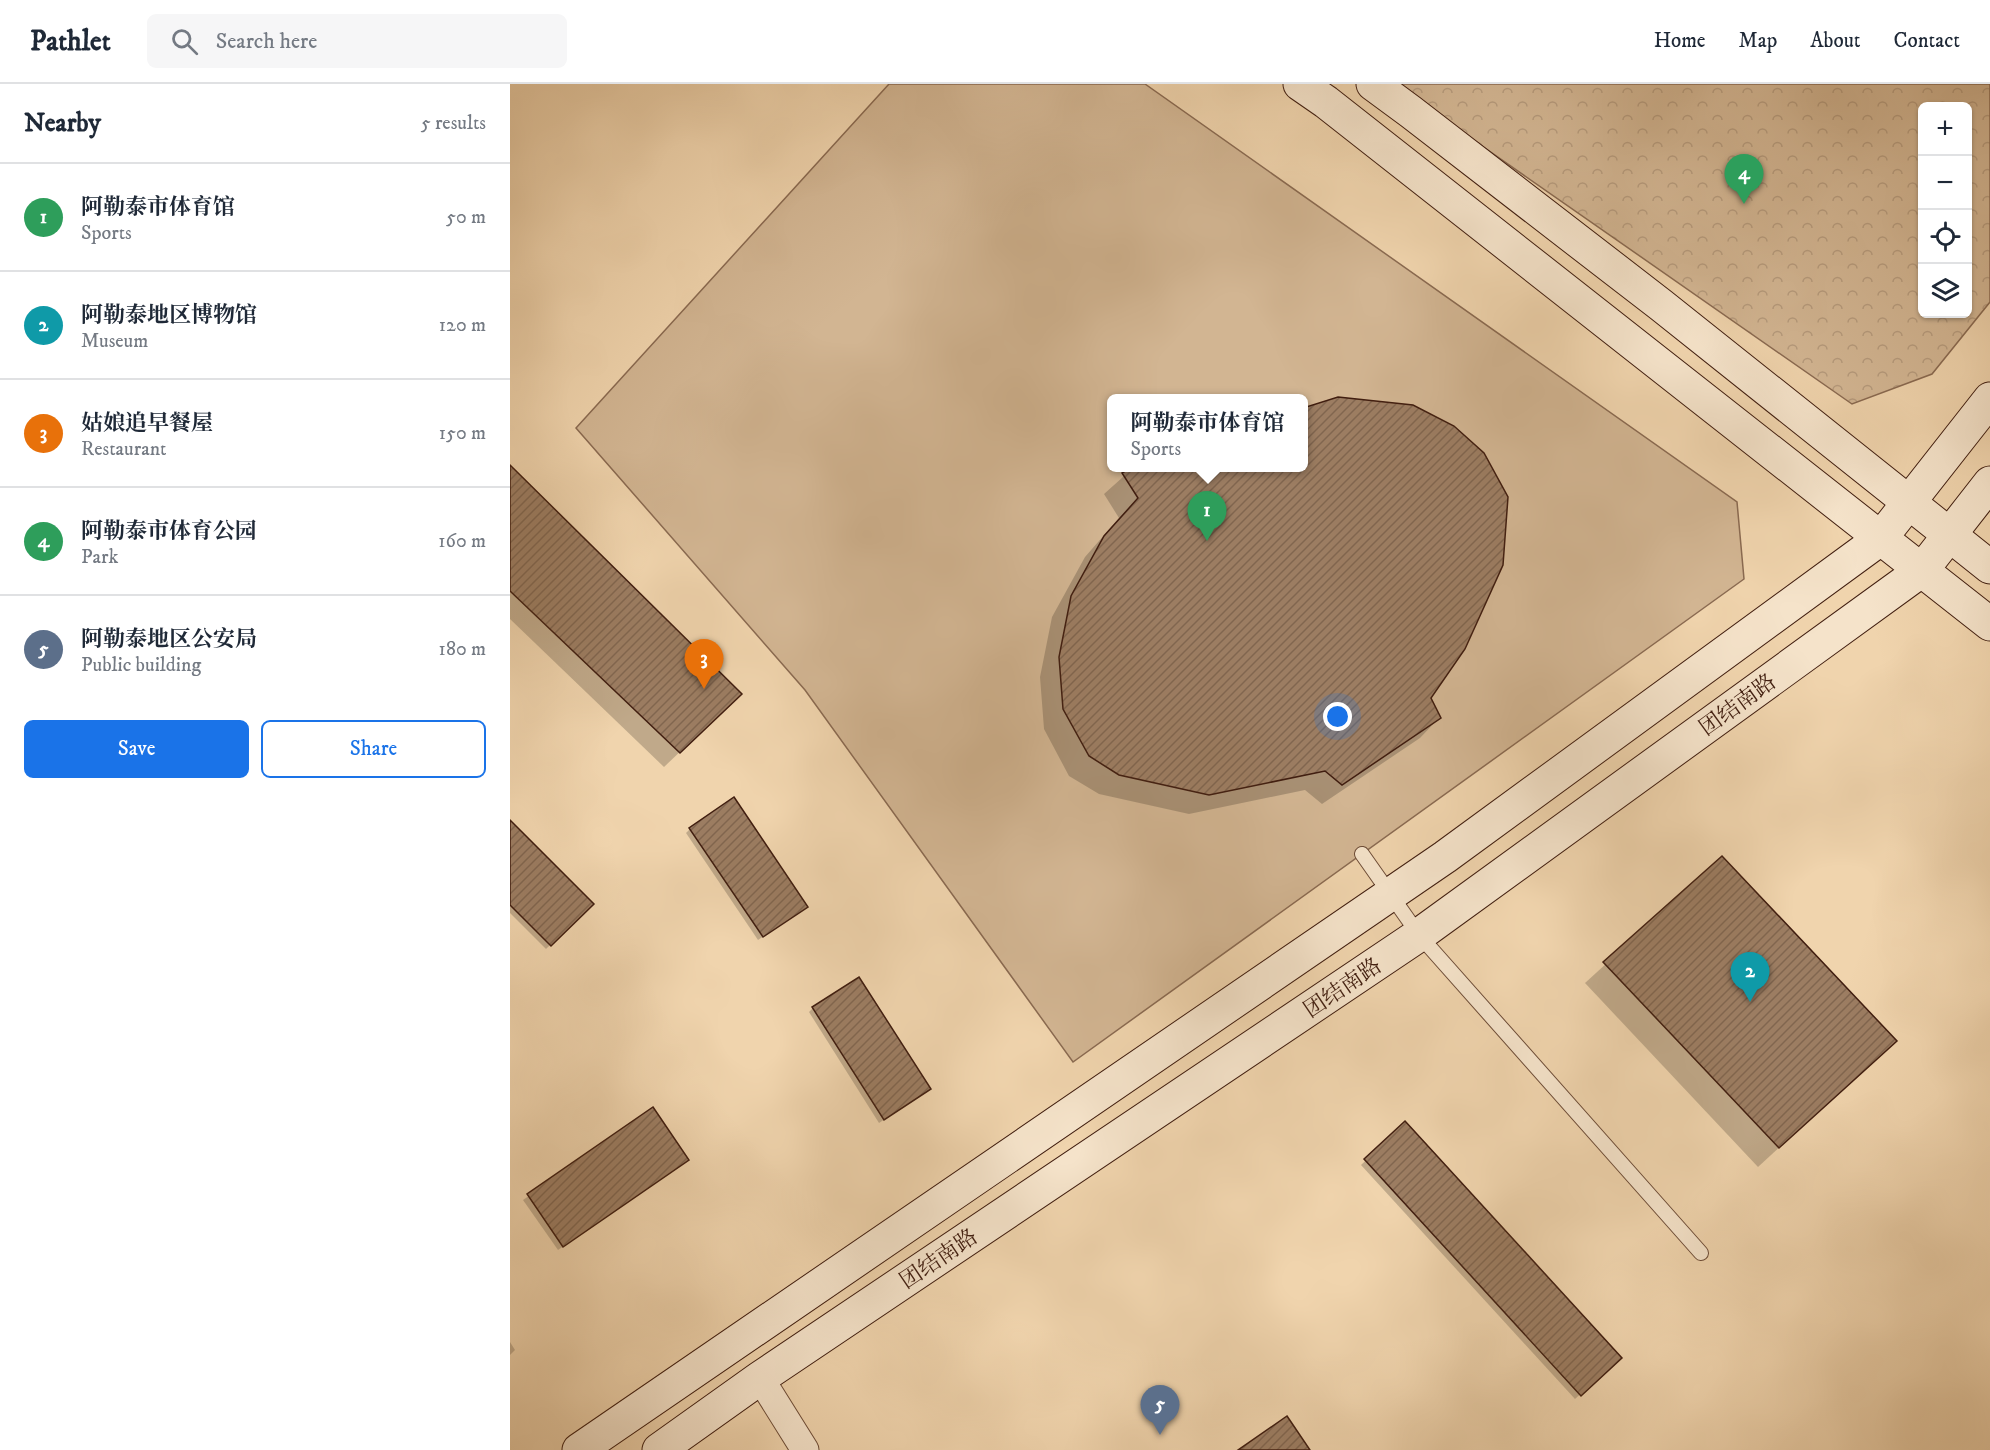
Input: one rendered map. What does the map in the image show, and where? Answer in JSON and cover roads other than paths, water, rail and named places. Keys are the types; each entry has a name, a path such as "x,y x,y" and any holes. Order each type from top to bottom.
{"main road":[{"path":"1300,84 1326,102 1990,624"},
{"path":"1373,84 1661,305 1990,567"},
{"path":"579,1450 1445,857 1880,539 1990,399"},
{"name":"团结南路","path":"658,1450 760,1378 1419,935 1922,570 1990,483"}],"street":[{"path":"760,1378 805,1450"}],"lane":[{"path":"1362,854 1419,935 1701,1253"}],"place":[{"name":"阿勒泰市体育公园","path":"1744,204"},
{"name":"阿勒泰市体育馆","path":"1207,541"},
{"name":"姑娘追早餐屋","path":"704,689"},
{"name":"阿勒泰地区博物馆","path":"1750,1002"},
{"name":"阿勒泰地区公安局","path":"1160,1435"}]}
